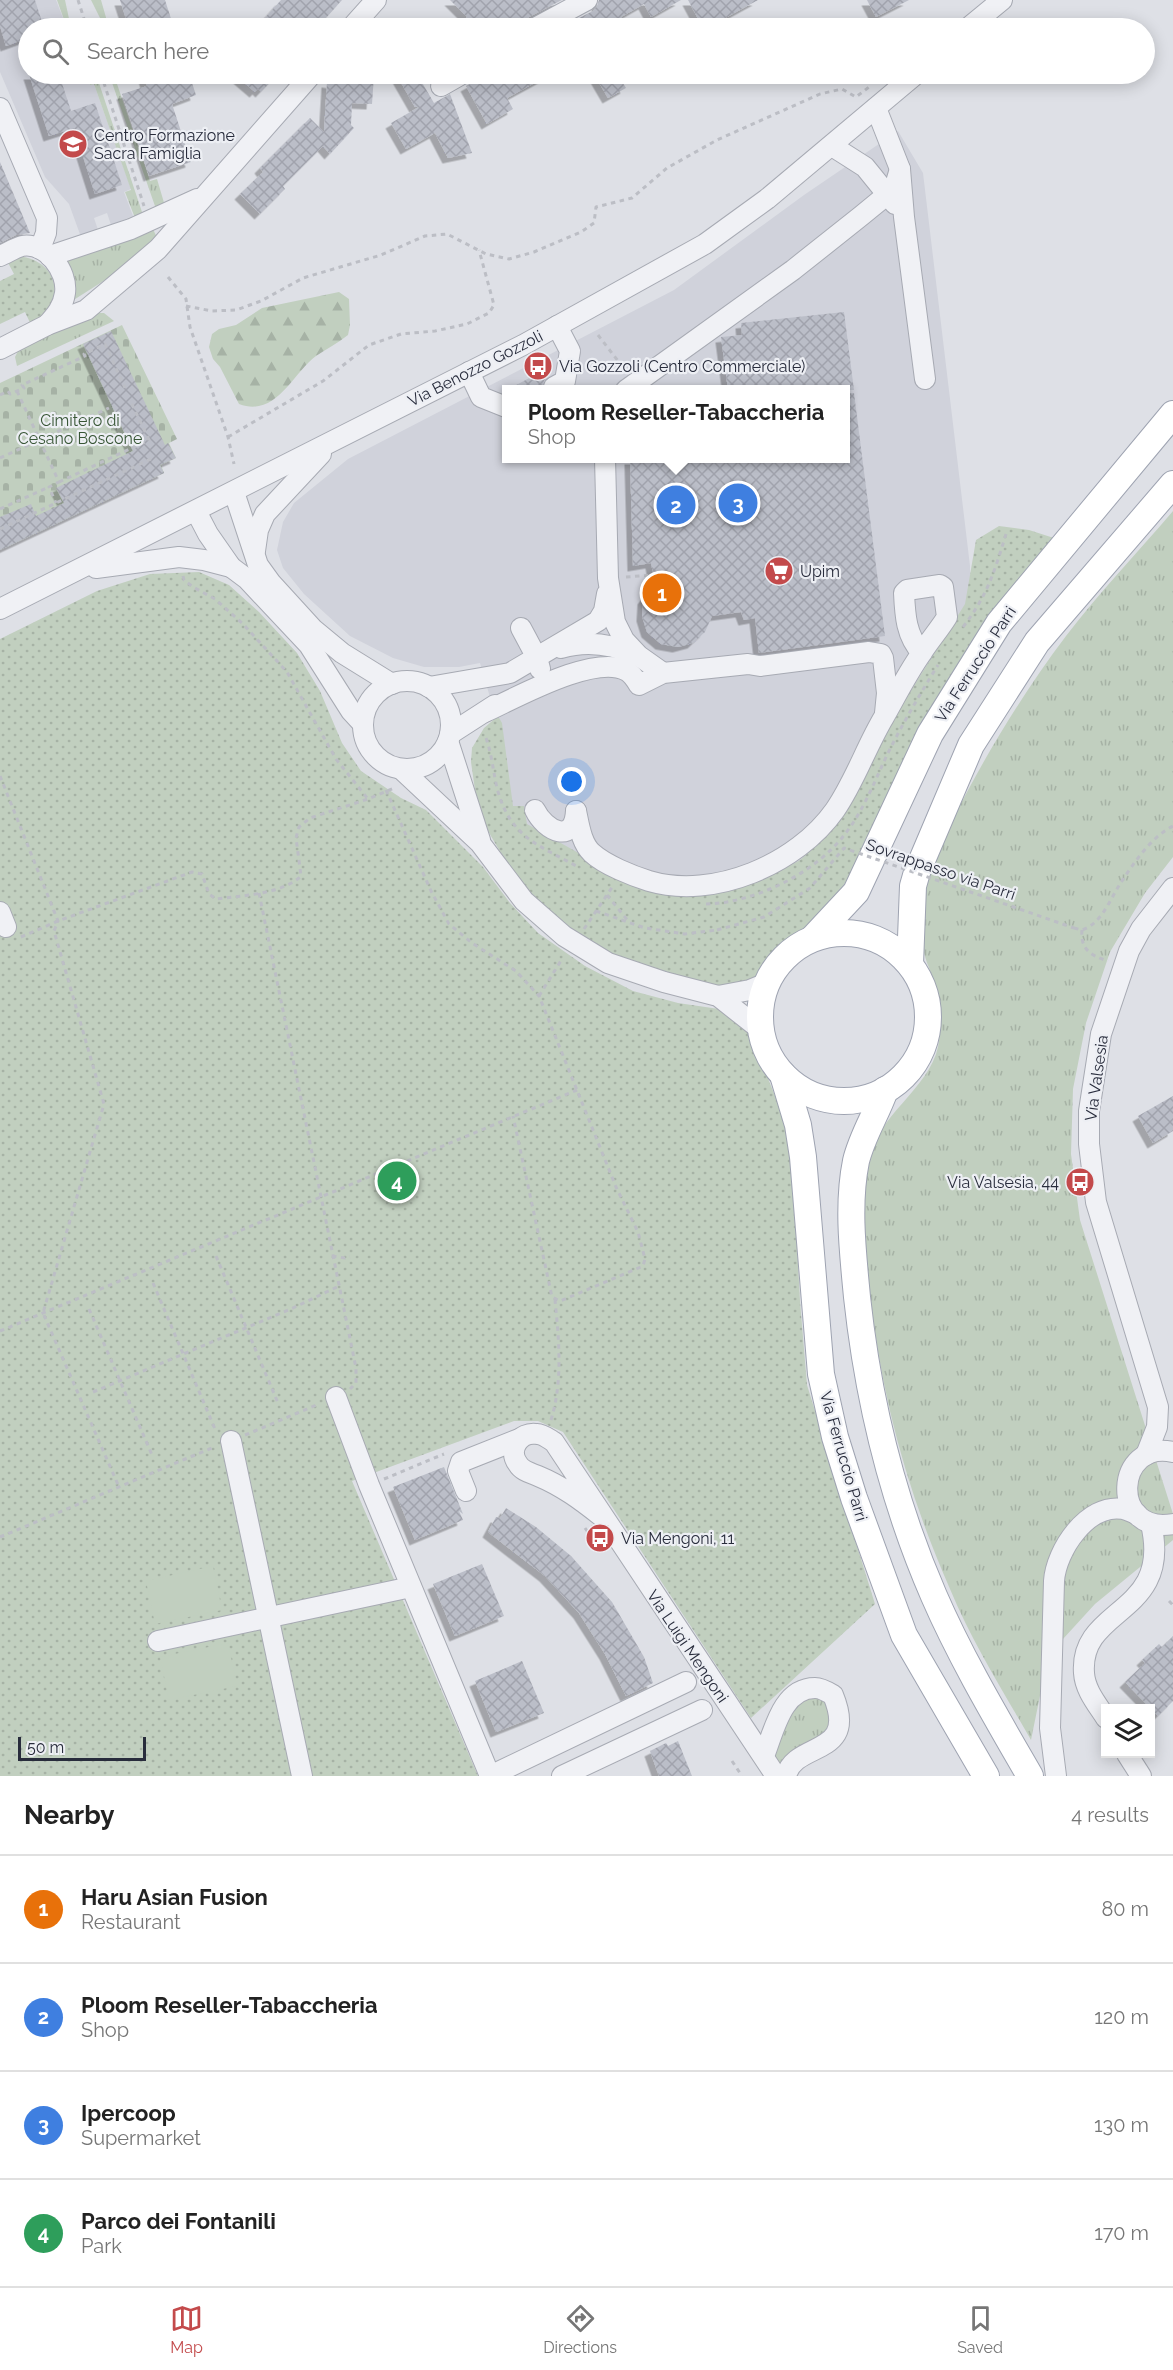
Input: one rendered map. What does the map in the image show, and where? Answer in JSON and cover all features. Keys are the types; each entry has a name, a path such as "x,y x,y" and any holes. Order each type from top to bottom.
{"main road":[{"name":"Via Ferruccio Parri","path":"814,937 846,932 867,935 895,949 910,964 921,982 927,1002 926,1034 915,1063 885,1090 854,1101 830,1100 799,1088 783,1075 770,1058 760,1030 760,1007 767,983 774,968 788,953 814,937 856,892 930,734 999,623 1173,414"},
{"name":"Via Ferruccio Parri","path":"910,964 913,886 970,745 1037,642 1173,484"},
{"name":"Via Ferruccio Parri","path":"783,1075 798,1125 821,1374 835,1437 854,1498 904,1635 986,1776"},
{"name":"Via Ferruccio Parri","path":"885,1090 859,1149 852,1198 859,1313 875,1410 904,1514 934,1596 962,1655 1030,1776"}],"street":[{"path":"360,18 376,0"},
{"path":"554,18 587,0"},
{"path":"980,18 1002,0"},
{"path":"0,349 46,325 86,310 162,246 303,84"},
{"path":"441,86 444,84"},
{"name":"Via Benozzo Gozzoli","path":"0,609 196,512 469,372 705,244 767,199 904,84"},
{"path":"0,108 47,218 45,252 63,272 66,291 60,311 46,325"},
{"path":"876,108 900,169 925,379"},
{"path":"831,146 865,167 904,217"},
{"path":"628,383 793,270 894,189 900,169"},
{"path":"0,256 23,246 45,252 131,229 205,196"},
{"path":"557,326 570,351 565,381 558,385"},
{"path":"469,372 481,397 502,405"},
{"path":"255,557 258,530 265,514 332,442"},
{"path":"605,463 615,578 613,610 619,632 639,656"},
{"path":"234,492 258,565 272,583 313,629 342,653 392,684"},
{"path":"196,512 231,567 248,579 309,645 351,711 363,724"},
{"path":"78,571 179,557 231,567"},
{"path":"429,687 510,673 537,658 598,621 604,611 615,578"},
{"path":"480,843 449,737 450,717 447,707 438,694 429,687 408,681 392,684 382,688 370,700 364,715 366,742 375,756 388,765 401,769 412,769 428,764 440,754 449,737 536,679 540,670 537,658 521,628"},
{"path":"537,658 569,646 596,643 639,656 671,672"},
{"path":"484,712 572,672 595,667 615,667 627,671 639,685 671,672 748,664 760,666 876,652 883,658 886,680 887,704 883,718"},
{"path":"535,810 544,824 566,832 571,830 575,823 576,811 581,832 592,853 636,877 666,885 690,884 735,879 758,871 785,857 803,844 835,810 883,718 922,653"},
{"path":"886,680 900,680 911,671"},
{"path":"401,769 480,843 524,901 564,936 608,963 664,982 718,996 760,1030"},
{"path":"618,858 639,870 661,867 670,878 690,884"},
{"name":"Via Valsesia","path":"1173,888 1141,929 1129,951 1101,1034 1089,1111 1089,1144 1096,1202 1156,1395 1159,1420 1173,1447"},
{"path":"718,996 750,990 767,983"},
{"path":"336,1396 369,1485 490,1776 686,1682"},
{"name":"Via Valsesia","path":"1144,1519 1127,1498 1126,1486 1129,1474 1136,1463 1146,1455 1154,1439 1159,1420"},
{"path":"466,1491 458,1472 461,1462 531,1434 546,1437"},
{"path":"223,1435 268,1618 302,1776"},
{"name":"Via Luigi Mengoni","path":"546,1437 554,1442 601,1516 776,1776"},
{"name":"Via Luigi Mengoni","path":"519,1439 514,1448 514,1459 519,1467 559,1485 601,1516"},
{"path":"1146,1455 1158,1451 1173,1452"},
{"path":"1056,1776 1050,1728 1054,1581 1058,1562 1075,1533 1096,1515 1123,1509 1163,1526 1173,1524"},
{"path":"1144,1519 1159,1542 1161,1566"},
{"path":"1101,1710 1086,1684 1083,1671 1085,1657 1099,1633 1149,1596 1173,1537"},
{"path":"158,1641 411,1587"},
{"path":"764,1756 787,1701 792,1696 798,1692 817,1688 833,1695 839,1709 840,1727 831,1740 798,1760 786,1772 786,1776"},
{"path":"562,1776 702,1710"},
{"path":"1130,1758 1141,1776"}],"path":[{"path":"78,0 84,18"},
{"path":"104,84 147,216"},
{"path":"186,306 212,311 237,310 303,278 381,255 425,236 447,234 486,254 509,259 534,252 582,232 594,224 596,207 632,198 667,168 717,140 820,94 842,89 856,97 869,87"},
{"path":"228,437 322,381 369,345 401,334 435,331 467,324 489,313 494,305 479,250"},
{"path":"168,277 186,298 190,327 228,437 234,464"},
{"path":"598,335 628,383"},
{"path":"0,395 8,391 10,394 24,388 22,385 85,356 84,354 105,344 125,388"},
{"path":"17,391 59,482"},
{"path":"0,510 149,440 130,400"},
{"path":"0,458 109,408"},
{"path":"0,529 153,458"},
{"path":"49,487 56,503"},
{"path":"962,630 980,604 993,579 1006,534"},
{"path":"180,568 184,580 215,599 243,624 287,672 336,759 368,799"},
{"path":"615,578 653,576"},
{"path":"700,905 721,904 758,894 792,878 820,858 844,835 862,808 912,708 938,664"},
{"path":"486,738 491,753 496,786 504,809 514,827 532,842 583,870"},
{"path":"0,776 58,921 54,931 105,1104 44,1313 118,1487"},
{"path":"6,927 58,921 192,872 202,874 209,894 216,899 258,893 294,883 301,876 296,838 299,827 310,818 394,788"},
{"path":"387,790 431,891 449,924 472,944 516,971 539,996 616,1187 638,1232 645,1259 643,1266 560,1301 555,1300"},
{"path":"1110,962 1094,957 1086,951 1082,930 1096,923 1121,882 1143,853 1162,832 1173,826"},
{"name":"Sovrappasso via Parri","path":"629,922 645,928 685,934 717,930 764,917 810,888 844,848 1082,930"},
{"path":"581,933 613,886 622,890"},
{"path":"0,1537 223,1435 336,1396 346,1392 356,1383 356,1368 258,893"},
{"path":"607,895 629,922"},
{"path":"596,911 629,922"},
{"path":"539,996 562,959"},
{"path":"0,1331 577,1090"},
{"path":"513,1116 549,1288 555,1300 560,1351 556,1405 546,1437"},
{"path":"216,1256 278,1403"},
{"path":"332,1256 350,1257"},
{"path":"153,1283 183,1354 223,1435"},
{"path":"93,1392 247,1328 339,1286"},
{"path":"89,1309 152,1455"},
{"path":"369,1485 450,1451"},
{"path":"1169,1601 1173,1605"},
{"path":"732,1761 742,1776"}],"shaded area":[{"name":"Centro Formazione Sacra Famiglia","path":"0,0 56,0 63,18 18,18 18,84 94,84 131,189 124,192 133,216 111,225 107,213 94,218 98,230 81,237 69,204 45,177 0,72"},
{"path":"898,131 923,173 970,566 970,602 840,825 810,856 776,879 733,892 624,881 528,829 511,808 499,728 480,663 459,667 424,667 393,658 350,636 304,594 283,568 277,550 283,522 294,503 348,459 674,290 804,195"}],"green space":[{"path":"57,0 65,0 69,18 63,18"},
{"path":"91,0 101,0 106,18 100,18"},
{"path":"94,84 99,84 143,215 135,218 125,192 131,190"},
{"path":"112,84 117,84 150,181 157,179 165,206 156,209"},
{"path":"153,229 158,240 113,275 72,301 63,259"},
{"path":"19,256 33,260 44,267 49,272 54,285 55,298 51,309 32,327 25,312 0,324 0,281 14,274 6,259"},
{"path":"339,292 349,299 348,335 316,356 273,400 252,407 239,404 220,367 213,359 209,347 212,334 219,329 236,325 262,308"},
{"path":"94,313 104,313 114,321 17,366 15,357 19,349"},
{"name":"Cimitero di Cesano Boscone","path":"122,325 177,439 169,443 176,458 161,465 164,473 0,550 0,383"},
{"path":"1173,511 1173,857 1145,893 1110,952 1086,1023 1073,1089 1071,1154 1080,1220 1173,1514 1173,1540 1095,1604 1063,1639 1043,1681 1031,1740 988,1666 959,1609 921,1517 898,1444 881,1369 870,1293 865,1244 865,1179 872,1146 891,1117 924,1076 933,1062 938,1047 939,1010 934,982 924,950 922,924 929,874 942,838 1001,732 1052,655 1092,604"},
{"path":"999,526 1029,530 1057,539 834,901 784,952 765,976 726,989 641,969 593,945 544,908 509,867 484,824 475,790 471,762 472,748 484,728 498,716 502,723 513,806 524,806 527,824 623,878 716,891 748,885 771,876 800,860 828,835 843,817 892,721 965,604 976,540"},
{"path":"199,572 229,585 259,612 297,653 320,691 342,743 361,771 401,798 426,810 483,867 510,903 538,933 585,966 633,991 678,1003 719,1009 743,1020 754,1037 780,1108 792,1153 807,1385 875,1604 751,1718 563,1432 538,1421 514,1421 352,1481 478,1776 0,1776 0,639 97,591 150,574"},
{"path":"213,1566 222,1610 155,1624 146,1581"},
{"path":"228,1643 237,1686 169,1700 160,1657"},
{"path":"809,1694 829,1702 831,1728 780,1766 773,1760 792,1706"}],"building":[{"path":"0,0 35,0 41,18 18,18 18,42 6,46 0,26"},
{"path":"120,0 165,0 171,18 126,18"},
{"path":"281,0 342,0 326,18 265,18"},
{"path":"450,0 562,0 528,18 467,17"},
{"path":"599,0 681,0 651,17 644,4 622,18 579,18 593,11"},
{"path":"688,0 758,0 725,18 698,18"},
{"path":"867,0 909,0 876,17"},
{"path":"32,84 62,84 71,111 95,103 122,185 95,194 74,128 49,136"},
{"path":"146,84 192,84 196,95 172,104 191,162 149,176 122,94 147,86"},
{"path":"246,84 269,84 261,92 258,89 255,92"},
{"path":"327,84 373,84 372,104 352,103 351,125 354,128 330,154 323,146 283,186 285,189 260,214 240,194 263,172 260,168 310,118 324,132"},
{"path":"402,84 423,84 434,103 450,94 472,153 448,158 435,133 406,149 391,123 419,107 415,107"},
{"path":"470,84 533,84 507,98 513,109 487,124 466,86"},
{"path":"600,84 623,84 626,88 608,98"},
{"path":"0,162 30,233 16,235 0,243"},
{"path":"844,312 854,390 850,390 850,385 727,385 721,337 742,335 741,323"},
{"path":"111,331 165,445 168,443 176,458 160,465 164,473 0,550 0,517 31,504 36,516 64,503 56,488 133,451 83,344"},
{"path":"546,369 549,376 544,385 516,385"},
{"path":"850,393 854,393 885,636 759,653 755,618 744,620 741,612 712,616 705,632 693,643 678,647 661,644 647,632 642,616 643,599 655,584 651,563 633,566 630,463 850,463"},
{"path":"1173,1096 1173,1131 1153,1143 1138,1116"},
{"path":"444,1467 463,1514 459,1511 463,1520 415,1540 393,1487"},
{"path":"506,1508 536,1527 571,1556 612,1602 644,1657 653,1683 626,1696 605,1654 579,1613 545,1576 488,1532 496,1517 500,1518"},
{"path":"482,1564 504,1616 455,1636 433,1584"},
{"path":"1173,1636 1173,1701 1158,1716 1155,1713 1155,1704 1146,1704 1125,1682 1145,1663 1142,1660 1159,1644 1162,1647"},
{"path":"522,1661 544,1713 496,1732 475,1681"},
{"path":"678,1741 692,1776 659,1776 650,1751 666,1743 668,1746"}],"place":[{"name":"Centro Formazione Sacra Famiglia","path":"73,144"},
{"name":"Via Gozzoli (Centro Commerciale)","path":"538,366"},
{"name":"Ipercoop","path":"738,503"},
{"name":"Ploom Reseller-Tabaccheria","path":"676,505"},
{"name":"Upim","path":"779,571"},
{"name":"Haru Asian Fusion","path":"662,593"},
{"name":"Parco dei Fontanili","path":"397,1181"},
{"name":"Via Valsesia, 44","path":"1080,1182"},
{"name":"Via Mengoni, 11","path":"600,1538"}]}
